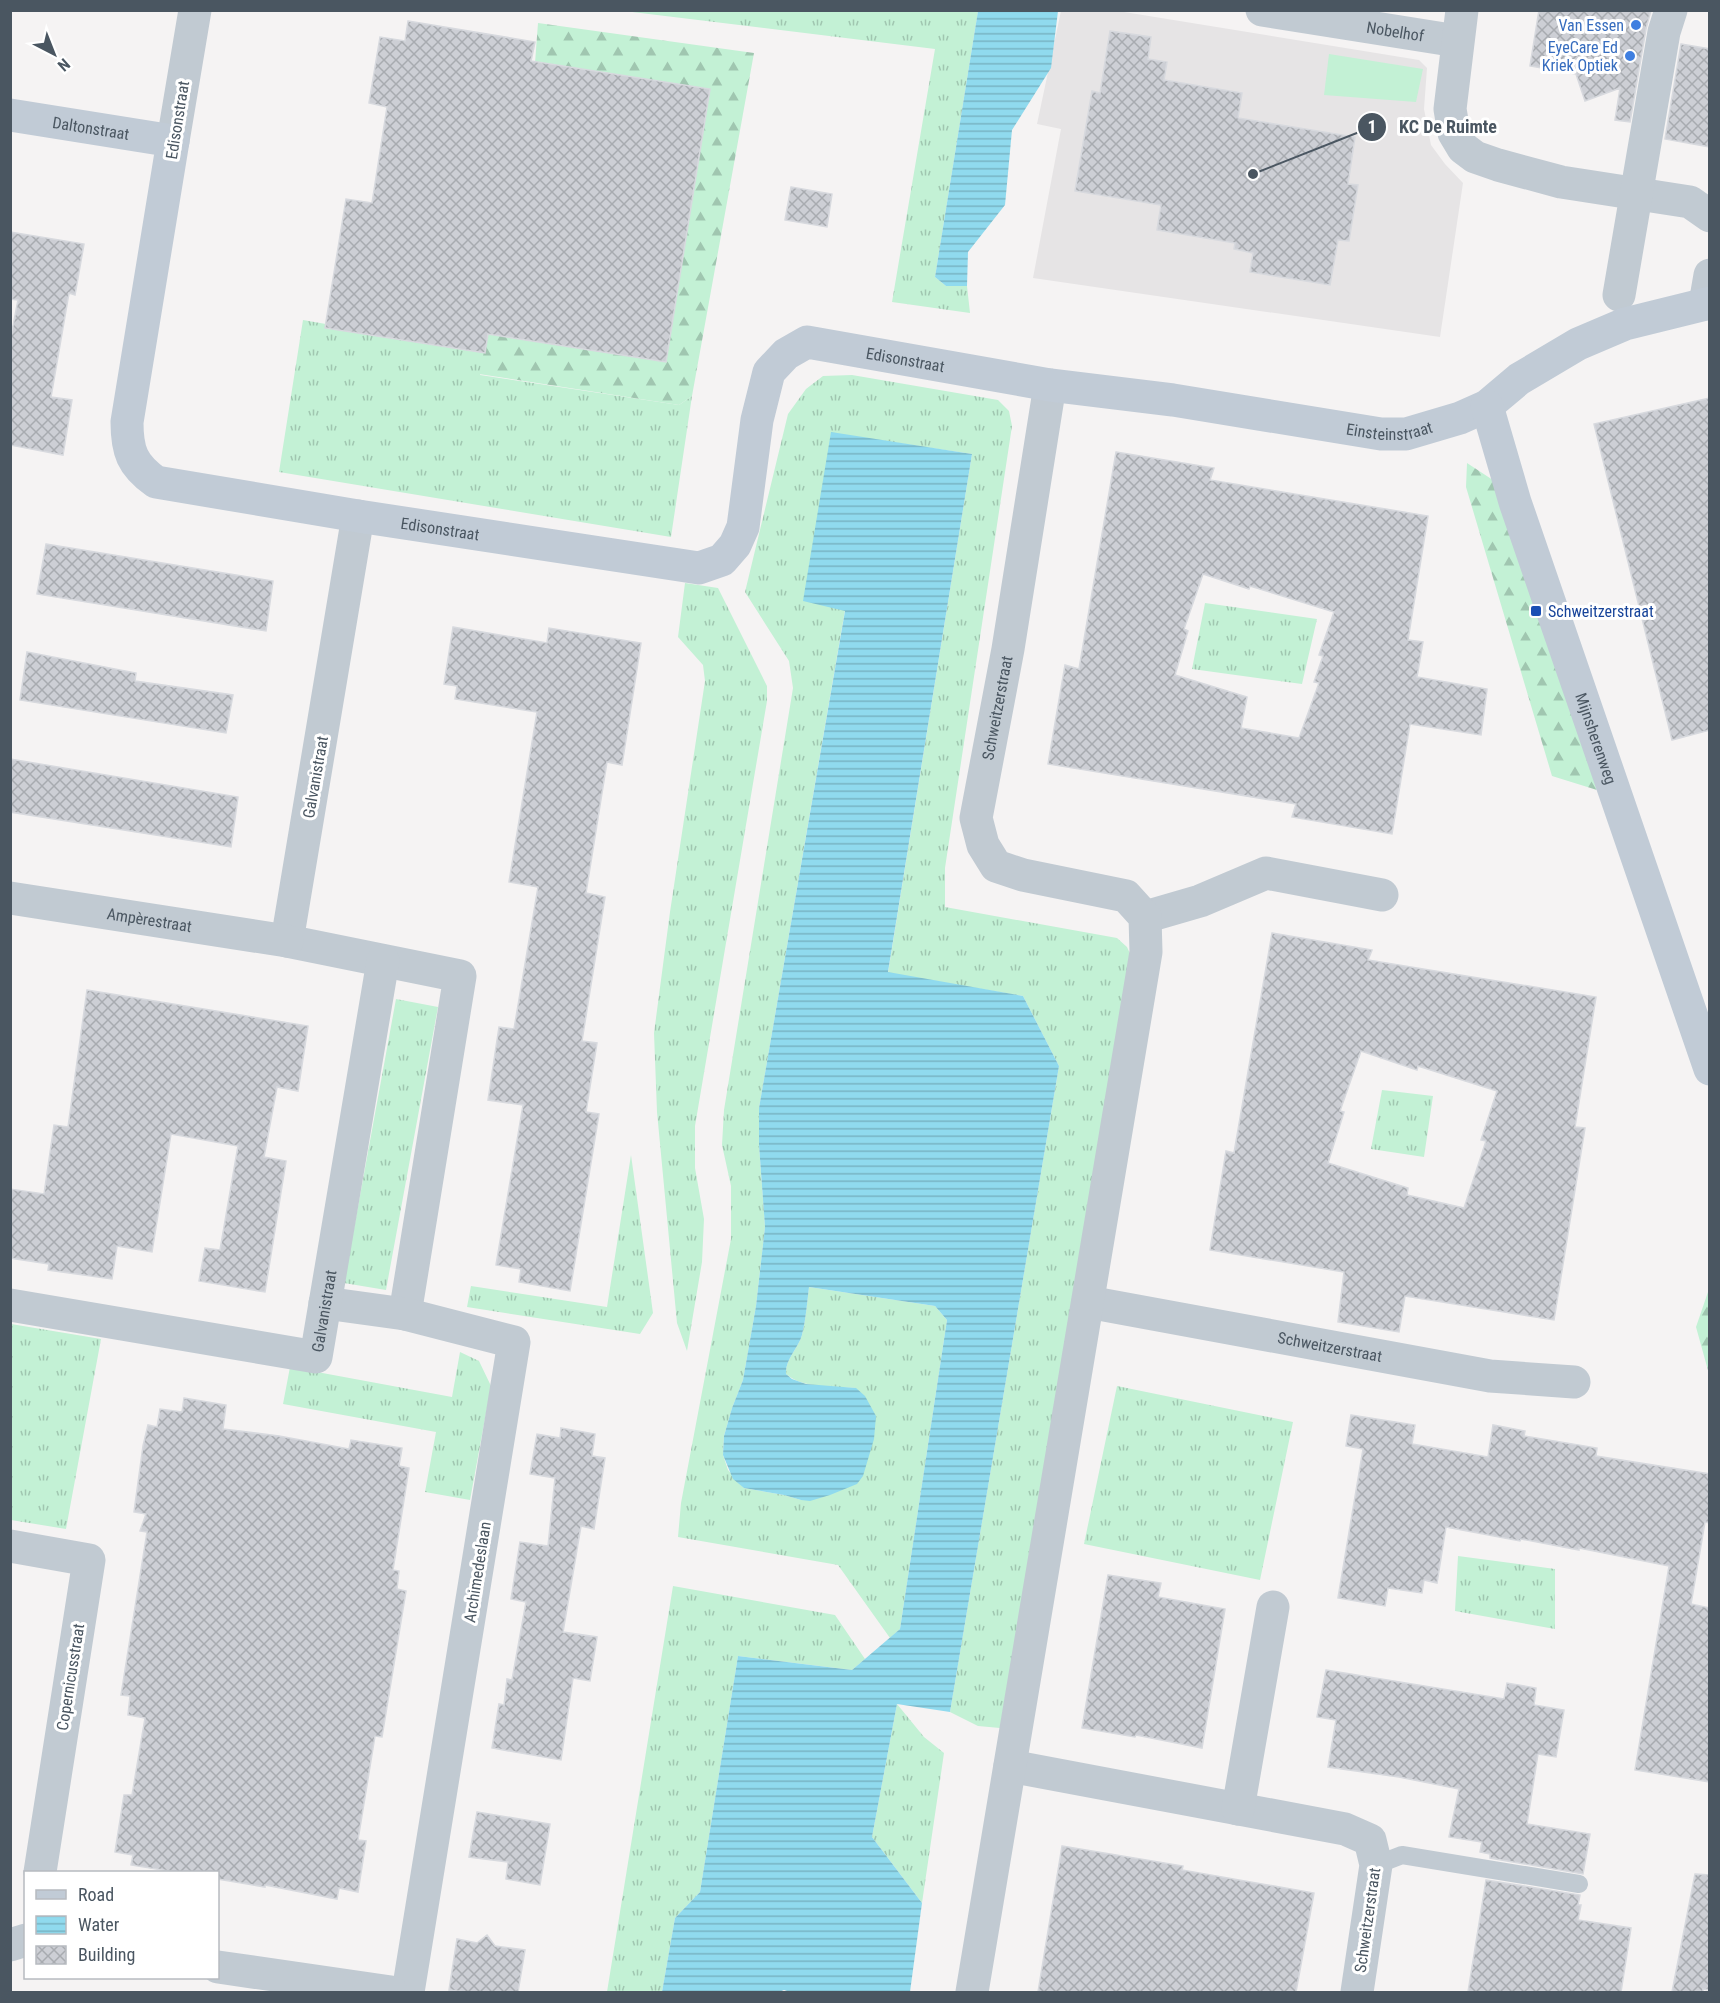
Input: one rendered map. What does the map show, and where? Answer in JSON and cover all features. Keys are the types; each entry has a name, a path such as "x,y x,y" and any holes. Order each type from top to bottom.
{"street":[{"name":"Edisonstraat","path":"195,10 127,422 127,442 133,459 143,473 156,482 358,516 699,568 722,560 735,545 743,527 757,420 770,372 786,354 807,342 1050,385"},
{"name":"Nobelhof","path":"1262,10 1460,26 1450,109 1454,133 1463,148 1475,157 1498,165 1561,182 1636,193"},
{"path":"1619,294 1664,32 1671,10"},
{"name":"Daltonstraat","path":"10,115 173,141"},
{"path":"1636,193 1690,202 1710,216"},
{"name":"Einsteinstraat","path":"1050,385 1173,400 1381,434 1406,434 1460,418 1487,406 1519,379 1578,344 1708,294"},
{"name":"Schweitzerstraat","path":"1050,385 1008,649 976,818 983,844 996,866 1023,875 1126,896 1145,916"},
{"name":"Mijnsherenweg","path":"1487,406 1515,502 1710,1069"},
{"name":"Galvanistraat","path":"287,941 358,516"},
{"path":"972,1992 1146,952 1145,916 1200,901 1266,873 1382,895"},
{"name":"Ampèrestraat","path":"10,898 287,941"},
{"path":"287,941 460,976 405,1314"},
{"name":"Galvanistraat","path":"10,1305 316,1357 382,961"},
{"name":"Schweitzerstraat","path":"1088,1302 1490,1376 1574,1382"},
{"name":"Archimedeslaan","path":"325,1303 405,1314 514,1342 408,1992"},
{"name":"Copernicusstraat","path":"10,1546 89,1560 40,1871"},
{"path":"1238,1809 1273,1607"},
{"name":"Schweitzerstraat","path":"1010,1766 1345,1829 1370,1840 1376,1865 1357,1992"},
{"path":"219,1966 391,1992"}],"lane":[{"path":"1376,1865 1402,1855 1579,1884"}],"shaded area":[{"path":"1061,11 1118,11 1419,60 1427,68 1424,109 1431,145 1463,183 1440,337 1033,278 1061,129 1037,124"}],"green space":[{"path":"624,11 978,11 935,277 946,286 967,286 970,313 892,302 935,49"},
{"path":"538,23 754,53 692,396 679,405 479,374 489,329 535,63"},
{"path":"1329,54 1423,69 1416,102 1324,95"},
{"path":"303,320 485,352 480,375 679,405 692,396 671,537 279,472"},
{"path":"852,375 998,400 1009,411 1012,426 945,868 945,907 1117,938 1127,947 1132,958 1000,1728 978,1726 950,1712 1059,1066 1023,996 888,973 972,454 831,433 845,610 759,1108 759,1145 765,1227 756,1306 743,1380 724,1436 723,1455 728,1470 744,1488 801,1500 856,1388 810,1384 793,1379 786,1374 790,1359 802,1335 809,1287 935,1306 947,1320 900,1629 890,1638 838,1565 678,1537 681,1503 731,1239 731,1186 722,1145 724,1110 793,688 789,661 745,592 788,414 806,389 823,376"},
{"path":"1467,463 1499,484 1597,790 1552,776 1466,487"},
{"path":"685,583 718,588 767,686 767,701 695,1126 695,1168 704,1219 702,1262 687,1351 677,1323 657,1112 654,1033 705,681 703,665 678,637"},
{"path":"1205,603 1317,619 1302,684 1192,669"},
{"path":"396,999 438,1007 386,1290 344,1283"},
{"path":"1382,1090 1433,1096 1424,1157 1371,1149"},
{"path":"631,1155 653,1313 640,1334 467,1307 471,1286 607,1307"},
{"path":"1709,1289 1709,1374 1696,1327"},
{"path":"11,1324 101,1339 66,1529 11,1520"},
{"path":"460,1352 479,1361 491,1386 470,1500 425,1492 436,1432 283,1404 290,1367 452,1397"},
{"path":"1117,1386 1293,1422 1260,1580 1084,1544"},
{"path":"1458,1556 1555,1569 1555,1629 1455,1611"},
{"path":"673,1586 835,1615 865,1659 852,1670 738,1656 700,1892 675,1918 662,1992 607,1992"},
{"path":"897,1704 924,1737 944,1753 922,1903 872,1837"}],"water":[{"path":"978,11 1058,11 1051,68 1012,130 1005,205 968,252 967,286 946,286 935,277"},
{"path":"831,432 972,454 888,972 1023,996 1059,1066 950,1712 897,1704 872,1837 922,1903 910,1992 790,1992 784,1990 779,1992 662,1992 675,1918 700,1892 738,1656 852,1670 900,1629 947,1320 935,1306 809,1287 802,1335 790,1359 786,1374 806,1384 856,1388 865,1396 876,1416 874,1439 863,1476 857,1484 810,1501 744,1488 733,1479 723,1455 724,1436 743,1380 756,1306 765,1227 759,1145 759,1108 845,611 803,601"}],"building":[{"path":"1539,10 1651,10 1630,122 1615,120 1620,88 1585,101 1576,74 1530,66"},
{"path":"408,21 535,42 531,61 710,89 666,362 488,334 485,353 325,328 346,199 372,203 387,107 369,103 380,37 405,41"},
{"path":"1110,31 1151,37 1148,59 1167,62 1164,80 1242,93 1238,118 1355,137 1348,184 1358,185 1349,241 1338,240 1330,285 1250,272 1253,253 1234,249 1235,243 1157,230 1161,205 1075,191 1092,91 1100,93"},
{"path":"1681,44 1710,49 1710,147 1665,139"},
{"path":"791,187 832,194 827,227 785,220"},
{"path":"10,232 84,244 75,295 69,293 51,397 72,400 63,455 10,445 10,341 18,300 10,299"},
{"path":"1710,398 1710,730 1672,740 1594,424"},
{"path":"1116,452 1214,468 1210,480 1428,516 1408,640 1423,642 1417,677 1487,689 1481,735 1410,724 1392,834 1292,817 1296,804 1048,764 1065,665 1079,669","holes":["1203,574 1249,589 1250,586 1334,612 1319,655 1323,656 1314,682 1319,683 1299,738 1241,728 1247,697 1175,675 1188,631 1184,629"]},
{"path":"46,544 273,581 266,631 37,594"},
{"path":"453,627 547,643 549,628 641,643 622,765 607,762 586,893 605,897 582,1041 597,1043 586,1112 599,1114 570,1291 519,1282 521,1269 496,1265 523,1105 488,1100 499,1027 514,1029 538,887 509,882 537,712 455,699 457,686 444,684"},
{"path":"27,652 136,673 135,681 233,695 226,733 20,700"},
{"path":"10,759 238,797 231,847 10,812"},
{"path":"1272,933 1372,950 1368,960 1596,997 1575,1127 1585,1128 1554,1320 1405,1296 1399,1332 1338,1322 1344,1272 1210,1250 1226,1151 1234,1153","holes":["1361,1051 1417,1070 1418,1066 1497,1091 1481,1140 1486,1141 1464,1208 1407,1195 1408,1188 1328,1163 1344,1112 1340,1111"]},
{"path":"87,990 308,1026 298,1091 277,1087 264,1157 286,1161 265,1292 199,1281 205,1248 220,1250 238,1146 171,1134 152,1252 117,1246 112,1279 48,1270 49,1264 10,1258 10,1189 44,1194 54,1125 68,1127"},
{"path":"184,1398 226,1405 223,1429 279,1436 349,1449 351,1440 402,1448 399,1466 409,1468 393,1570 399,1571 397,1589 406,1591 382,1737 375,1736 358,1840 366,1841 358,1892 339,1888 337,1899 265,1885 265,1887 219,1879 219,1871 169,1871 131,1865 133,1855 115,1852 124,1795 132,1795 145,1718 128,1715 130,1696 121,1695 147,1532 140,1531 146,1514 134,1512 143,1446 148,1425 157,1427 160,1409 182,1412"},
{"path":"1351,1415 1415,1425 1412,1444 1488,1457 1493,1425 1525,1431 1524,1436 1597,1448 1596,1456 1710,1474 1710,1523 1705,1522 1691,1604 1710,1608 1710,1782 1635,1770 1669,1566 1579,1548 1579,1550 1521,1539 1520,1541 1446,1527 1437,1583 1424,1580 1422,1593 1388,1588 1385,1606 1338,1598 1363,1449 1346,1446"},
{"path":"561,1428 595,1434 592,1456 605,1458 594,1529 581,1526 563,1632 597,1637 590,1681 573,1678 561,1760 492,1748 499,1704 504,1705 507,1679 512,1680 526,1602 511,1599 520,1542 548,1546 555,1478 530,1474 537,1434 560,1438"},
{"path":"1108,1575 1161,1583 1158,1597 1225,1609 1202,1748 1136,1735 1135,1737 1082,1728"},
{"path":"1326,1670 1504,1699 1507,1683 1536,1688 1534,1705 1564,1710 1556,1757 1538,1754 1527,1824 1590,1834 1583,1874 1490,1858 1490,1854 1480,1852 1482,1842 1449,1837 1459,1789 1399,1777 1328,1767 1336,1720 1317,1717"},
{"path":"477,1812 550,1824 540,1885 506,1879 508,1862 469,1857"},
{"path":"1062,1846 1183,1866 1182,1870 1314,1893 1296,1992 1038,1992"},
{"path":"1695,1874 1710,1875 1710,1990 1672,1992"},
{"path":"1486,1880 1580,1895 1578,1920 1631,1928 1621,1992 1468,1992"},
{"path":"487,1935 495,1946 525,1950 518,1992 449,1990 457,1939 477,1943"}],"place":[{"name":"Van Essen","path":"1636,25"},
{"name":"EyeCare Ed Kriek Optiek","path":"1630,56"},
{"name":"KC De Ruimte","path":"1253,174"},
{"name":"Schweitzerstraat","path":"1536,611"}]}
